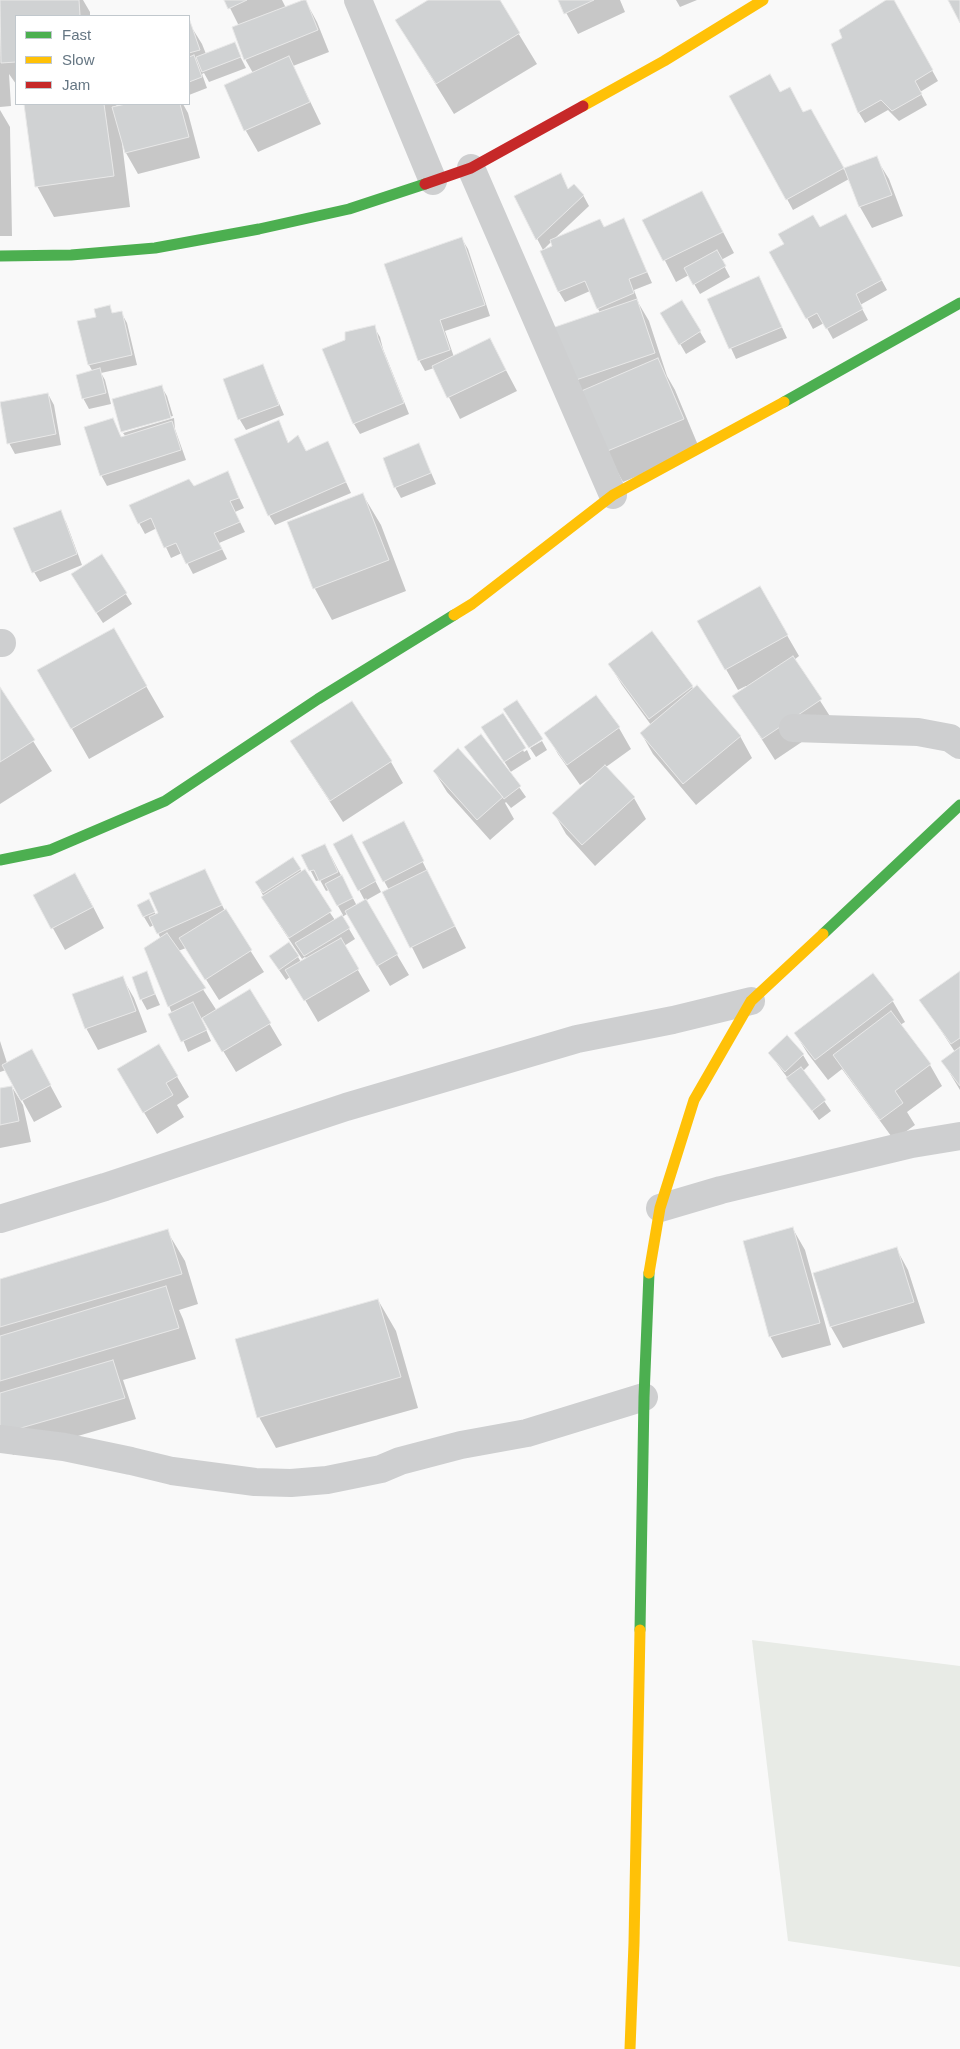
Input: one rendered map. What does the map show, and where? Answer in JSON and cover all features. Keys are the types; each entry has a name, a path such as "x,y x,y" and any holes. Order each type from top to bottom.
{"street":[{"path":"358,0 433,180"},
{"path":"0,256 71,255 155,248 259,229 349,209 471,168 664,61 763,0"},
{"path":"471,168 613,495"},
{"path":"0,860 50,850 165,801 318,699 472,604 613,495 794,397 960,303"},
{"path":"793,728 918,732 950,738 960,745"},
{"path":"630,2049 634,1933 644,1397 649,1266 660,1208 694,1100 751,1001 960,805"},
{"path":"0,1219 106,1187 346,1107 577,1039 673,1020 751,1001"},
{"path":"660,1208 721,1190 893,1148 960,1136"},
{"path":"0,1439 64,1447 172,1472 255,1482 290,1483 327,1480 381,1469 400,1461 452,1447 527,1433 644,1397"}],"shaded area":[{"path":"752,1640 960,1666 960,1967 788,1941"}],"building":[{"path":"0,0 79,0 80,15 15,15 15,62 1,63"},
{"path":"224,0 247,0 228,9"},
{"path":"306,0 318,30 244,60 232,27"},
{"path":"428,0 500,0 520,33 436,84 395,20"},
{"path":"558,0 594,0 564,14"},
{"path":"886,0 894,0 933,70 915,81 922,94 892,111 881,100 858,113 831,44 842,38 839,30"},
{"path":"948,0 960,0 960,23"},
{"path":"190,21 200,50 190,53"},
{"path":"235,42 241,57 202,72 196,57"},
{"path":"194,55 202,77 190,82 190,57"},
{"path":"289,56 310,102 244,131 224,85"},
{"path":"770,74 780,92 790,87 803,112 811,109 844,168 786,200 729,96"},
{"path":"24,105 104,105 114,176 35,187"},
{"path":"121,105 180,105 189,137 125,153 112,107"},
{"path":"877,156 892,195 859,207 844,168"},
{"path":"561,173 568,189 574,184 584,195 536,240 514,196"},
{"path":"702,191 723,232 663,261 642,220"},
{"path":"846,214 882,280 856,294 863,309 826,329 817,313 806,319 769,252 784,244 778,234 813,215 820,227"},
{"path":"624,218 647,272 629,279 634,293 597,309 585,281 558,292 540,251 552,246 550,240 600,219 604,227"},
{"path":"462,237 485,305 440,320 450,350 418,361 384,264"},
{"path":"717,250 726,266 693,285 684,268"},
{"path":"759,276 782,327 729,349 707,299"},
{"path":"637,299 655,353 570,382 552,328"},
{"path":"682,300 701,331 679,345 660,313"},
{"path":"110,305 112,313 122,311 132,355 88,365 77,321 96,317 94,309"},
{"path":"375,325 378,338 404,403 353,424 322,349 345,340 345,332"},
{"path":"490,338 506,370 447,398 432,366"},
{"path":"658,358 684,419 605,452 579,392"},
{"path":"263,364 279,405 238,420 223,379"},
{"path":"100,368 106,393 82,399 76,375"},
{"path":"162,385 171,418 121,432 112,399"},
{"path":"48,393 56,434 7,444 0,402"},
{"path":"113,418 121,437 172,421 181,450 100,476 84,427"},
{"path":"279,420 288,443 298,435 306,451 328,441 346,482 268,516 234,439"},
{"path":"419,443 431,473 394,488 383,458"},
{"path":"228,471 239,498 230,501 240,522 214,533 222,549 186,564 176,543 164,548 151,518 138,524 129,505 189,479 194,486"},
{"path":"363,493 389,560 313,589 287,522"},
{"path":"61,510 77,554 32,573 13,528"},
{"path":"102,554 127,593 96,613 71,574"},
{"path":"760,586 788,635 725,670 697,621"},
{"path":"114,628 147,686 71,729 37,670"},
{"path":"652,631 693,686 649,719 608,664"},
{"path":"793,656 822,699 762,739 732,696"},
{"path":"697,685 741,736 683,784 640,733"},
{"path":"0,687 35,740 0,762"},
{"path":"596,695 620,727 567,765 544,733"},
{"path":"517,700 543,739 529,748 503,709"},
{"path":"352,701 392,761 330,801 290,741"},
{"path":"503,713 526,748 504,762 481,727"},
{"path":"481,734 521,786 504,799 464,747"},
{"path":"458,748 503,797 477,820 433,771"},
{"path":"605,765 635,797 582,845 552,813"},
{"path":"404,821 424,861 383,882 362,842"},
{"path":"352,834 376,881 358,891 333,844"},
{"path":"325,844 338,872 319,881 314,870 309,871 301,855"},
{"path":"293,857 301,869 263,893 255,882"},
{"path":"205,869 222,905 157,934 149,917 158,913 149,893"},
{"path":"305,869 332,911 289,938 261,897"},
{"path":"427,870 455,926 410,948 382,892"},
{"path":"75,873 93,907 51,929 33,895"},
{"path":"342,875 353,898 337,906 325,884"},
{"path":"149,899 155,912 143,917 137,905"},
{"path":"366,899 398,954 377,966 345,911"},
{"path":"226,909 252,950 205,980 179,938"},
{"path":"342,915 350,928 304,956 295,943"},
{"path":"167,933 206,988 168,1007 144,948"},
{"path":"341,938 359,969 304,1001 285,970"},
{"path":"289,942 299,956 279,970 269,956"},
{"path":"147,971 155,994 140,1000 132,977"},
{"path":"960,971 960,1038 951,1044 919,1000"},
{"path":"873,973 894,1000 815,1060 794,1033"},
{"path":"123,976 136,1011 85,1029 72,994"},
{"path":"250,989 271,1023 222,1052 202,1018"},
{"path":"193,1002 207,1030 181,1042 168,1014"},
{"path":"891,1011 931,1064 895,1091 903,1103 880,1120 833,1055"},
{"path":"787,1035 804,1054 785,1072 768,1053"},
{"path":"159,1044 178,1076 166,1083 173,1095 143,1113 117,1069"},
{"path":"960,1047 960,1086 941,1061"},
{"path":"32,1049 51,1085 21,1101 2,1065"},
{"path":"801,1067 826,1100 812,1111 786,1078"},
{"path":"12,1086 19,1121 0,1125 0,1088"},
{"path":"793,1227 820,1323 769,1337 743,1241"},
{"path":"168,1229 182,1274 0,1327 0,1279"},
{"path":"897,1247 914,1302 830,1327 813,1273"},
{"path":"166,1286 179,1328 0,1381 0,1336"},
{"path":"378,1299 401,1377 257,1418 235,1339"},
{"path":"113,1360 125,1398 0,1434 0,1393"}],"traffic: fast":[{"path":"0,256 71,255 155,248 259,229 349,209 425,184"},
{"path":"784,402 960,303"},
{"path":"0,860 50,850 165,801 318,699 454,615"},
{"path":"823,934 960,805"},
{"path":"640,1630 644,1397 649,1273"}],"traffic: slow":[{"path":"583,106 664,61 763,0"},
{"path":"454,615 472,604 613,495 784,402"},
{"path":"649,1273 660,1208 694,1100 751,1001 823,934"},
{"path":"630,2049 640,1630"}],"traffic: jam":[{"path":"425,184 471,168 583,106"}]}
